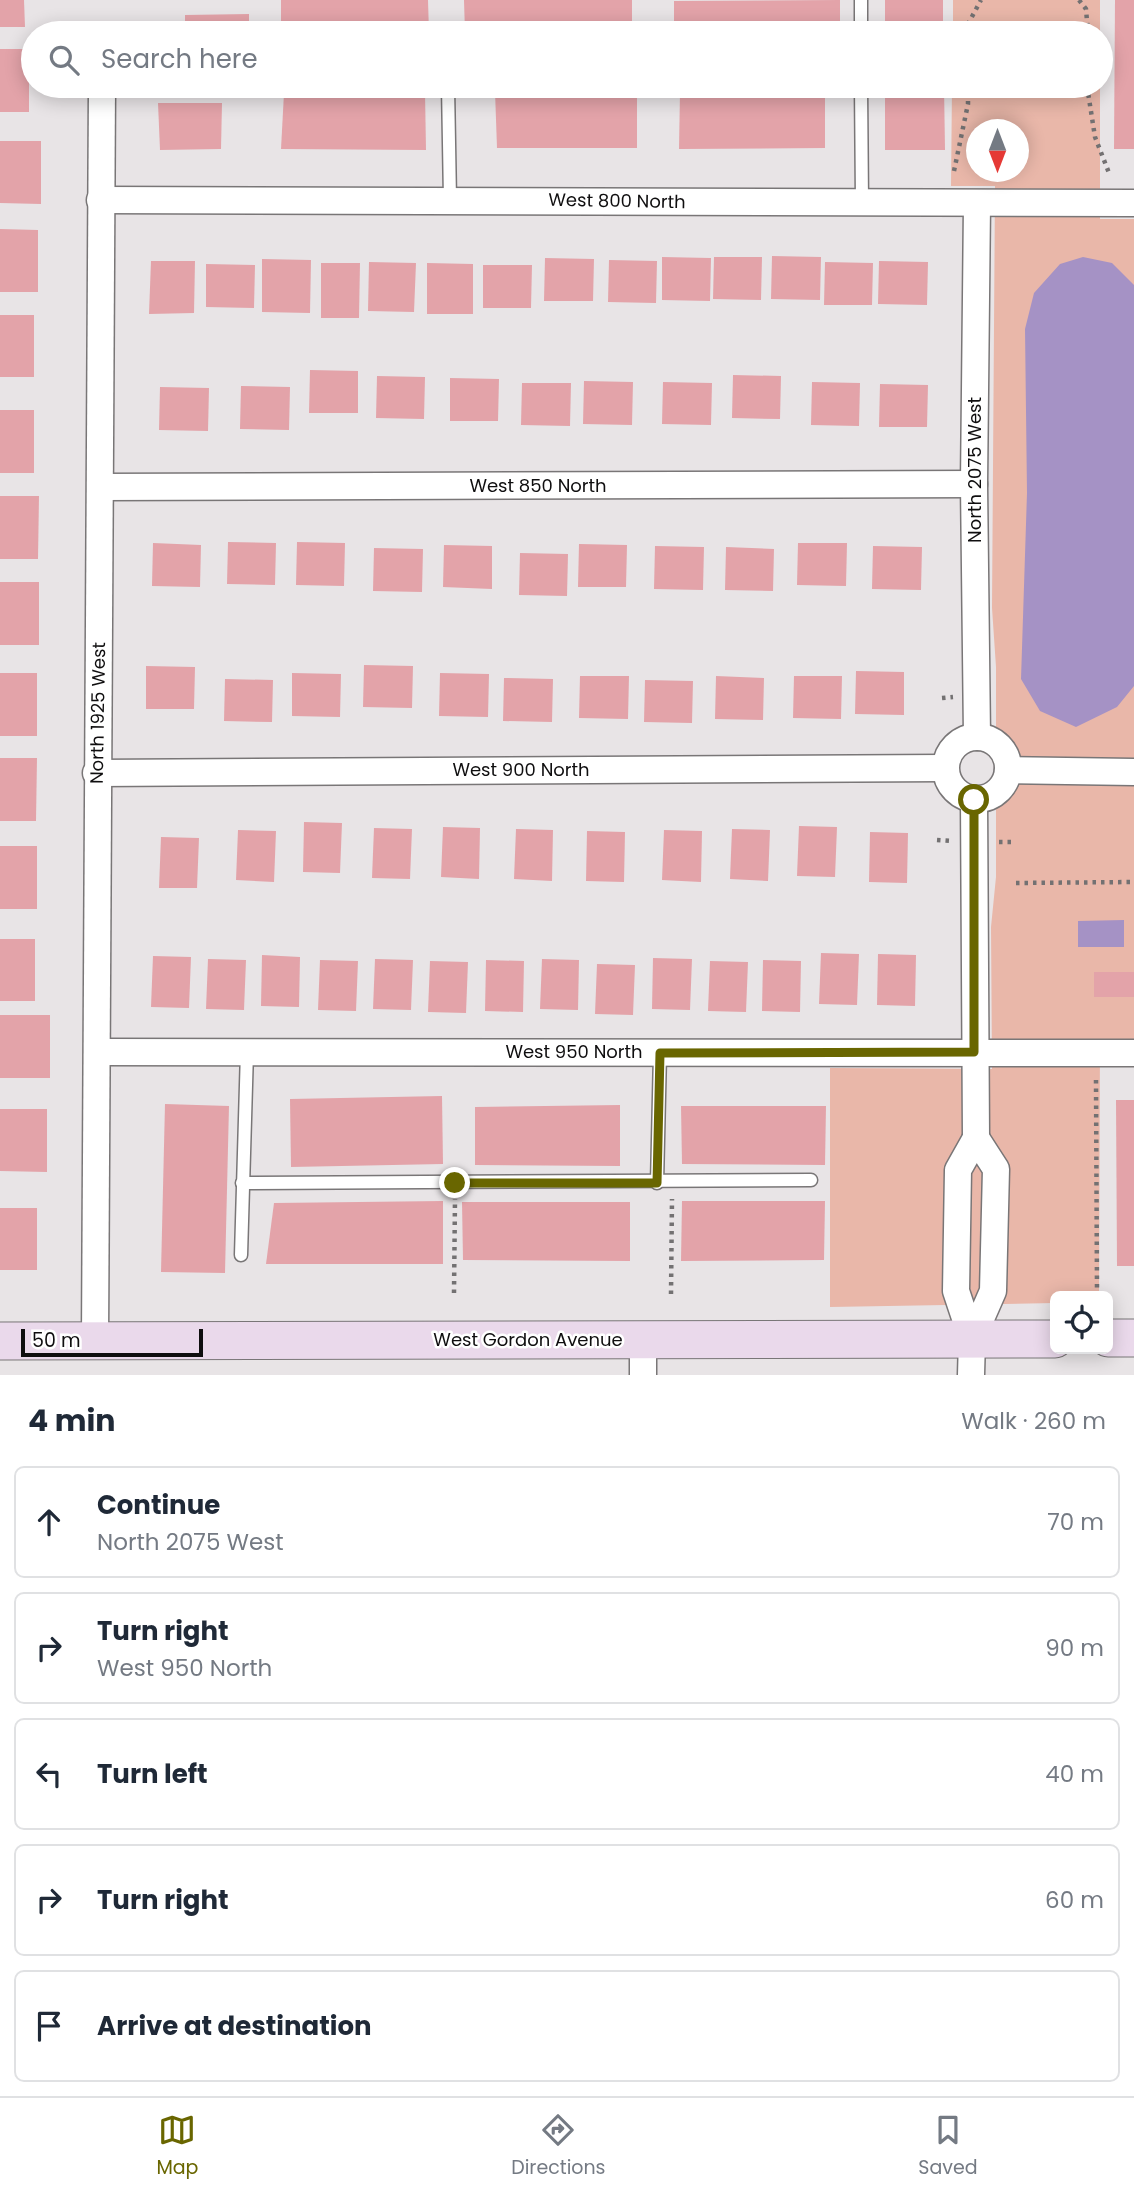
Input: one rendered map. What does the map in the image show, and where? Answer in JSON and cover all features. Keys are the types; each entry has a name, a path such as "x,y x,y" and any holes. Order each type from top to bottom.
{"main road":[{"path":"1113,1338 1134,1338"},
{"name":"West Gordon Avenue","path":"0,1341 95,1340 643,1357 972,1339 1050,1339"}],"street":[{"name":"North 1925 West","path":"95,1340 98,1052 96,773 102,487 102,98"},
{"name":"West 800 North","path":"100,200 1134,203"},
{"name":"North 2075 West","path":"977,737 974,484 978,204"},
{"name":"West 850 North","path":"102,487 974,484"},
{"path":"977,737 998,746 1007,760 1008,770 998,791 989,797 974,800 953,789 945,768 951,751 959,743 977,737"},
{"name":"West 900 North","path":"96,773 945,768"},
{"path":"1008,770 1134,772"},
{"path":"971,1375 972,1339 956,1291 958,1170 976,1138 974,800"},
{"name":"West 950 North","path":"98,1052 247,1050 1134,1054"},
{"path":"972,1339 993,1291 994,1278 996,1169 976,1138"}],"lane":[{"path":"861,0 861,21"},
{"path":"447,98 450,200"},
{"path":"861,98 862,203"},
{"path":"241,1255 247,1050"},
{"path":"657,1183 660,1053"},
{"path":"242,1183 657,1183 811,1180"}],"path":[{"path":"970,21 981,0"},
{"path":"1079,0 1086,9 1087,21"},
{"path":"954,171 968,98"},
{"path":"1089,98 1095,137 1109,173"},
{"path":"937,840 954,842"},
{"path":"998,842 1015,842"},
{"path":"1016,883 1134,882"},
{"path":"1096,1080 1097,1291"},
{"path":"454,1293 455,1198"},
{"path":"671,1294 672,1199"}],"shaded area":[{"path":"953,0 1100,0 1100,21 953,21"},
{"path":"952,98 1100,98 1100,219 1134,219 1134,1039 1100,1039 1099,1291 1050,1291 1050,1303 830,1307 830,1068 992,1069 991,927 996,877 996,667 992,608 995,186 951,186"},
{"path":"1083,257 1112,263 1134,285 1134,686 1117,707 1076,727 1040,711 1021,679 1027,493 1025,329 1034,293 1060,264"},
{"path":"1124,920 1124,947 1078,947 1078,921"}],"building":[{"path":"0,0 24,0 25,21 21,21 21,27 0,27"},
{"path":"281,0 428,0 429,21 281,21"},
{"path":"464,0 632,0 632,21 465,21"},
{"path":"840,0 840,21 674,21 674,1"},
{"path":"885,0 943,0 943,21 885,21"},
{"path":"1115,0 1134,0 1134,149 1114,149"},
{"path":"249,14 249,21 185,21 185,15"},
{"path":"0,49 21,49 21,98 29,98 29,112 0,112"},
{"path":"284,98 425,98 426,150 281,149"},
{"path":"495,98 637,98 637,148 497,148"},
{"path":"680,98 825,98 825,148 679,149"},
{"path":"885,98 944,98 945,150 885,150"},
{"path":"158,103 222,103 221,149 160,150"},
{"path":"0,141 41,141 41,204 0,203"},
{"path":"0,229 38,230 38,292 0,292"},
{"path":"772,256 821,257 820,300 771,299"},
{"path":"662,257 711,258 710,301 662,300"},
{"path":"714,257 762,257 761,300 713,299"},
{"path":"545,258 594,259 593,301 544,301"},
{"path":"262,259 311,260 310,313 262,312"},
{"path":"609,260 657,261 656,303 608,302"},
{"path":"151,261 195,261 194,313 149,314"},
{"path":"879,261 928,262 927,305 878,304"},
{"path":"369,262 416,263 414,312 368,311"},
{"path":"825,262 873,263 872,305 824,305"},
{"path":"321,263 360,263 359,318 321,318"},
{"path":"427,263 473,264 473,314 427,314"},
{"path":"206,264 255,265 254,308 206,307"},
{"path":"483,265 532,265 531,308 483,308"},
{"path":"0,315 34,315 34,377 0,377"},
{"path":"310,370 358,371 358,413 309,413"},
{"path":"733,375 781,376 780,419 732,418"},
{"path":"377,376 425,377 424,419 376,418"},
{"path":"450,378 499,379 498,421 450,421"},
{"path":"584,381 633,382 632,425 583,424"},
{"path":"663,382 712,383 711,425 662,424"},
{"path":"812,382 860,383 859,426 811,425"},
{"path":"522,383 571,383 570,426 521,425"},
{"path":"880,384 928,385 927,427 879,427"},
{"path":"241,386 290,387 289,430 240,429"},
{"path":"160,387 209,388 208,431 159,430"},
{"path":"0,410 34,410 34,473 0,473"},
{"path":"0,496 39,496 38,559 0,559"},
{"path":"228,542 276,543 275,585 227,584"},
{"path":"297,542 345,543 344,586 296,585"},
{"path":"153,543 201,545 200,587 152,586"},
{"path":"798,543 847,543 846,586 797,585"},
{"path":"579,544 627,545 626,587 578,587"},
{"path":"444,545 492,546 492,589 443,587"},
{"path":"655,546 704,547 703,590 654,589"},
{"path":"873,546 922,547 921,590 872,589"},
{"path":"726,547 774,549 773,591 725,590"},
{"path":"374,548 423,549 422,592 373,591"},
{"path":"520,553 568,554 567,596 519,595"},
{"path":"0,582 39,582 39,645 0,645"},
{"path":"364,665 413,666 412,708 363,707"},
{"path":"146,666 195,667 194,709 146,709"},
{"path":"856,671 904,672 904,715 855,714"},
{"path":"0,673 37,673 37,736 0,736"},
{"path":"292,673 341,674 340,717 292,716"},
{"path":"440,673 489,674 488,717 439,716"},
{"path":"580,676 629,676 628,719 579,718"},
{"path":"716,676 764,678 763,720 715,719"},
{"path":"794,676 842,676 841,719 793,718"},
{"path":"504,678 553,679 552,722 503,721"},
{"path":"225,679 273,680 272,722 224,721"},
{"path":"645,680 693,681 692,723 644,722"},
{"path":"0,758 37,758 36,821 0,821"},
{"path":"304,822 342,823 340,873 303,872"},
{"path":"799,826 837,827 835,877 797,876"},
{"path":"443,827 480,828 479,879 441,877"},
{"path":"374,828 412,829 410,879 372,878"},
{"path":"516,829 553,830 552,881 514,879"},
{"path":"732,829 770,830 768,881 730,879"},
{"path":"238,830 276,831 274,882 236,880"},
{"path":"664,830 702,831 701,882 662,880"},
{"path":"587,831 625,832 624,882 586,881"},
{"path":"870,832 908,833 907,883 869,882"},
{"path":"161,837 199,838 197,888 159,888"},
{"path":"0,846 37,846 37,909 0,909"},
{"path":"0,939 35,939 35,1001 0,1001"},
{"path":"821,953 859,954 857,1005 819,1004"},
{"path":"878,954 916,955 915,1006 877,1005"},
{"path":"262,955 300,957 299,1007 261,1006"},
{"path":"153,956 191,957 189,1008 151,1007"},
{"path":"653,958 692,959 690,1010 652,1009"},
{"path":"208,959 246,960 244,1010 206,1009"},
{"path":"375,959 413,960 411,1010 373,1009"},
{"path":"542,959 579,960 578,1010 540,1009"},
{"path":"320,960 358,961 356,1011 318,1010"},
{"path":"486,960 524,961 523,1012 485,1011"},
{"path":"763,960 801,961 800,1012 762,1011"},
{"path":"430,961 468,962 466,1013 428,1012"},
{"path":"710,961 748,962 746,1012 708,1011"},
{"path":"597,964 635,965 633,1015 595,1014"},
{"path":"1094,972 1134,972 1134,997 1094,997"},
{"path":"0,1015 50,1015 50,1078 0,1078"},
{"path":"442,1096 443,1164 291,1167 290,1099"},
{"path":"1116,1100 1134,1100 1134,1266 1117,1266"},
{"path":"165,1104 229,1106 225,1273 161,1272"},
{"path":"620,1105 620,1166 475,1165 475,1107"},
{"path":"681,1106 826,1106 825,1165 682,1164"},
{"path":"0,1109 47,1109 47,1172 0,1171"},
{"path":"443,1201 443,1264 266,1264 274,1203"},
{"path":"682,1201 825,1201 824,1260 681,1261"},
{"path":"462,1202 630,1202 630,1261 463,1260"},
{"path":"0,1208 37,1208 37,1270 0,1270"}],"route":[{"path":"455,1183 657,1183 660,1053 974,1052 974,800"}]}
